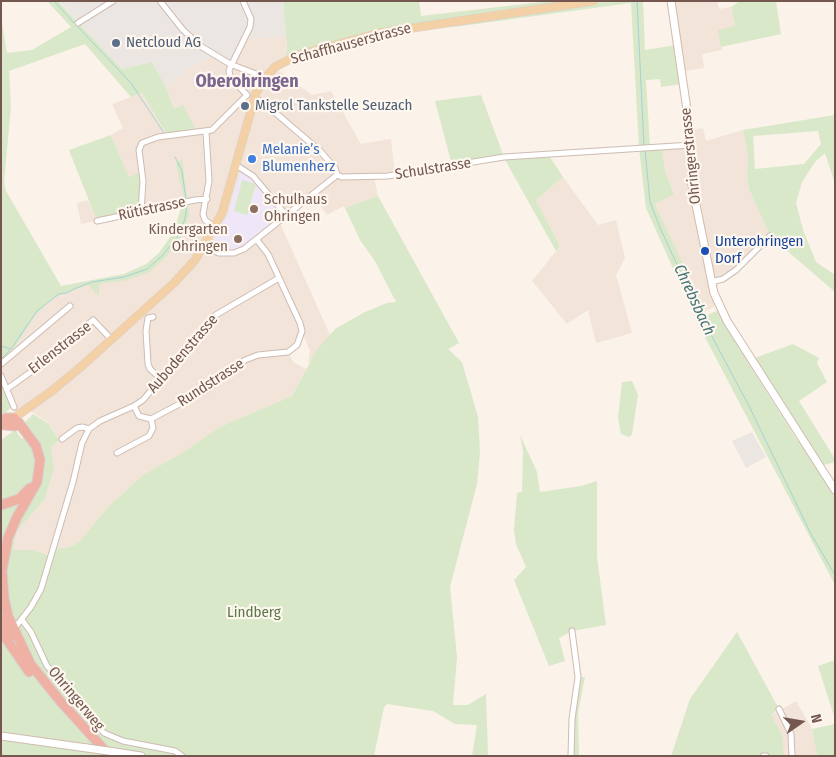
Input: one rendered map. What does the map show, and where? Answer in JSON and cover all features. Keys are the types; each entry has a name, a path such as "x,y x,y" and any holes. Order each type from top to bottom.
{"highway":[{"path":"1,505 23,496 32,485 36,472 36,461 32,448 11,419"},
{"path":"11,419 38,452 40,472 34,489 17,517 8,538 3,559 2,582 10,621 31,665"},
{"path":"1,619 31,665 112,754"},
{"path":"1,631 42,688 102,756"}],"main road":[{"name":"Schaffhauserstrasse","path":"11,419 74,372 111,339 181,275 204,246 215,227 236,165 255,98 264,79 275,67 291,58 380,33 592,1"},
{"name":"Ohringerstrasse","path":"665,1 672,13"},
{"name":"Ohringerstrasse","path":"671,1 691,145 691,180 711,282 716,298 731,327 835,490"},
{"path":"1,736 87,748 112,754 141,756"}],"street":[{"path":"78,23 113,1"},
{"path":"160,1 190,38 230,64 264,79"},
{"path":"141,212 142,181 139,147 142,143 158,137 206,132 216,128 247,95 230,77 230,64 250,27 251,19 243,1"},
{"path":"204,246 220,253 234,253 257,240 337,175 335,168 320,151 264,103 255,98"},
{"path":"206,132 209,171 207,199 203,214 205,220 215,227"},
{"name":"Schulstrasse","path":"337,175 342,177 388,176 504,157 691,145"},
{"path":"236,165 253,176 286,215"},
{"name":"Rütistrasse","path":"98,221 207,199"},
{"path":"711,282 723,279 736,270 770,236"},
{"name":"Rundstrasse","path":"151,419 206,390 244,360 258,355 288,352 297,345 302,331 268,254 257,240"},
{"name":"Aubodenstrasse","path":"62,439 78,428 83,426 89,429 100,421 144,400 214,316 279,278"},
{"path":"1,364 70,306"},
{"path":"153,317 148,318 146,331 148,364 150,369 161,379"},
{"name":"Erlenstrasse","path":"6,389 54,356 93,320 111,339"},
{"path":"1,376 6,389 11,419"},
{"path":"117,453 150,436 153,428 151,419 139,416 134,406"},
{"path":"17,625 41,589 73,482 80,448 89,429"},
{"name":"Ohringerweg","path":"22,620 30,630 48,668 104,734 123,741 175,751 182,756"},
{"path":"572,631 578,676 572,720 572,756"},
{"path":"779,710 791,734 792,756"}],"shaded area":[{"path":"59,1 283,1 287,36 243,39 230,64 214,55 190,68 166,87 152,62 122,69"},
{"path":"675,1 717,1 719,9 731,7 735,26 719,30 722,50 702,54 704,68 685,71"},
{"path":"287,36 286,56 298,55 276,67 278,70 312,95 331,91 361,144 391,139 395,175 374,177 378,196 345,208 344,206 327,215 312,195 279,221 330,335 308,364 310,351 302,332 288,352 293,362 306,369 292,396 220,427 182,453 143,475 108,507 79,542 70,547 54,549 52,556 33,550 13,550 16,532 45,499 54,468 51,447 59,441 49,423 27,409 17,416 1,380 1,362 16,345 35,316 48,302 60,295 88,285 99,284 165,258 188,201 141,212 141,171 129,177 111,135 123,128 112,104 142,93 156,116 174,109 166,87 190,68 243,39"},
{"path":"703,128 706,141 743,130 748,155 747,177 749,189 770,236 736,270 711,282 718,305 705,311 655,204 674,193 665,171 662,147 691,145 690,130"},
{"name":"Schulhaus Ohringen","path":"241,170 260,184 283,214 241,247 230,250 218,249 212,243 227,217"},
{"path":"563,177 598,225 616,220 625,258 616,275 632,333 596,343 588,310 567,324 532,281 560,246 536,200"},
{"path":"88,200 97,221 81,224 77,203"},
{"path":"752,432 766,457 746,468 732,441"},
{"path":"796,701 812,729 817,756 713,756 714,748"}],"green space":[{"path":"47,1 58,1 122,69 152,62 166,87 174,109 183,105 197,132 168,136 142,93 131,97 85,44 9,71 11,106 4,182 6,191 61,286 124,274 146,264 159,253 173,233 184,199 176,163 182,160 189,215 183,234 165,258 149,272 127,280 99,284 99,296 88,285 60,295 48,302 35,316 16,345 1,362 1,17 7,53 32,50 71,27"},
{"path":"283,1 419,1 421,16 550,1 643,1 645,50 677,45 683,84 661,87 660,79 646,80 650,147 662,147 665,171 674,194 655,204 707,315 719,310 747,356 747,361 797,440 805,447 835,490 835,585 697,322 646,208 639,148 631,3 454,27 452,22 409,28 298,55 286,56 287,44"},
{"path":"740,1 776,1 781,34 721,47 718,30 735,26 731,7"},
{"path":"481,95 504,157 548,154 563,177 536,200 560,246 556,251 504,158 452,165 435,101"},
{"path":"835,115 835,184 825,153 815,162 802,182 796,203 803,230 816,262 835,275 835,292 770,236 749,189 747,177 748,155 743,130","holes":["818,131 821,144 804,164 755,169 753,136"]},
{"path":"111,135 129,177 142,171 141,212 97,221 69,150"},
{"path":"242,180 256,184 247,215 234,211"},
{"name":"Lindberg","path":"378,196 459,343 448,349 462,362 478,417 480,452 477,484 450,587 457,657 453,705 468,705 486,694 488,756 472,756 477,725 455,724 433,711 387,704 384,707 374,756 1,756 1,440 15,430 22,439 30,434 23,424 33,414 49,424 59,441 51,447 54,468 45,499 16,532 13,550 33,550 51,556 54,549 70,547 79,542 108,507 143,475 182,453 220,427 292,396 316,351 335,329 365,312 387,303 396,302 375,261 360,240 345,208"},
{"path":"793,344 819,358 817,363 827,382 799,401 835,459 835,462 820,466 752,359"},
{"path":"1,380 12,407 1,416"},
{"path":"632,381 638,395 632,434 629,437 621,434 618,418 622,382"},
{"path":"520,435 537,472 540,492 581,486 597,481 597,557 606,625 572,631 559,638 565,661 549,666 514,580 526,567 516,544 514,530 517,493 522,492 523,451"},
{"path":"737,632 779,709 771,715 782,735 784,756 671,756 690,699"},
{"path":"835,660 835,719 818,666"},
{"path":"578,677 585,677 578,713 579,756 571,756 570,743"},
{"path":"835,724 835,756 817,756 812,729"}],"waterway":[{"path":"54,1 74,23"},
{"name":"Chrebsbach","path":"637,1 644,146"},
{"path":"78,27 131,83 164,133"},
{"name":"Chrebsbach","path":"645,150 650,202 661,230 701,316 749,406 811,534 835,575"},
{"path":"175,157 182,171 186,199"},
{"path":"1,346 11,349 37,311 59,294 67,293 92,282 124,277 147,269 163,255 178,236 185,219 187,205"},
{"path":"1,359 11,349"}],"place":[{"name":"Netcloud AG","path":"116,43"},
{"name":"Migrol Tankstelle Seuzach","path":"245,106"},
{"name":"Melanie’s Blumenherz","path":"252,159"},
{"name":"Schulhaus Ohringen","path":"254,209"},
{"name":"Kindergarten Ohringen","path":"238,239"},
{"name":"Unterohringen Dorf","path":"705,251"}],"district":[{"name":"Oberohringen","path":"247,82"}]}
